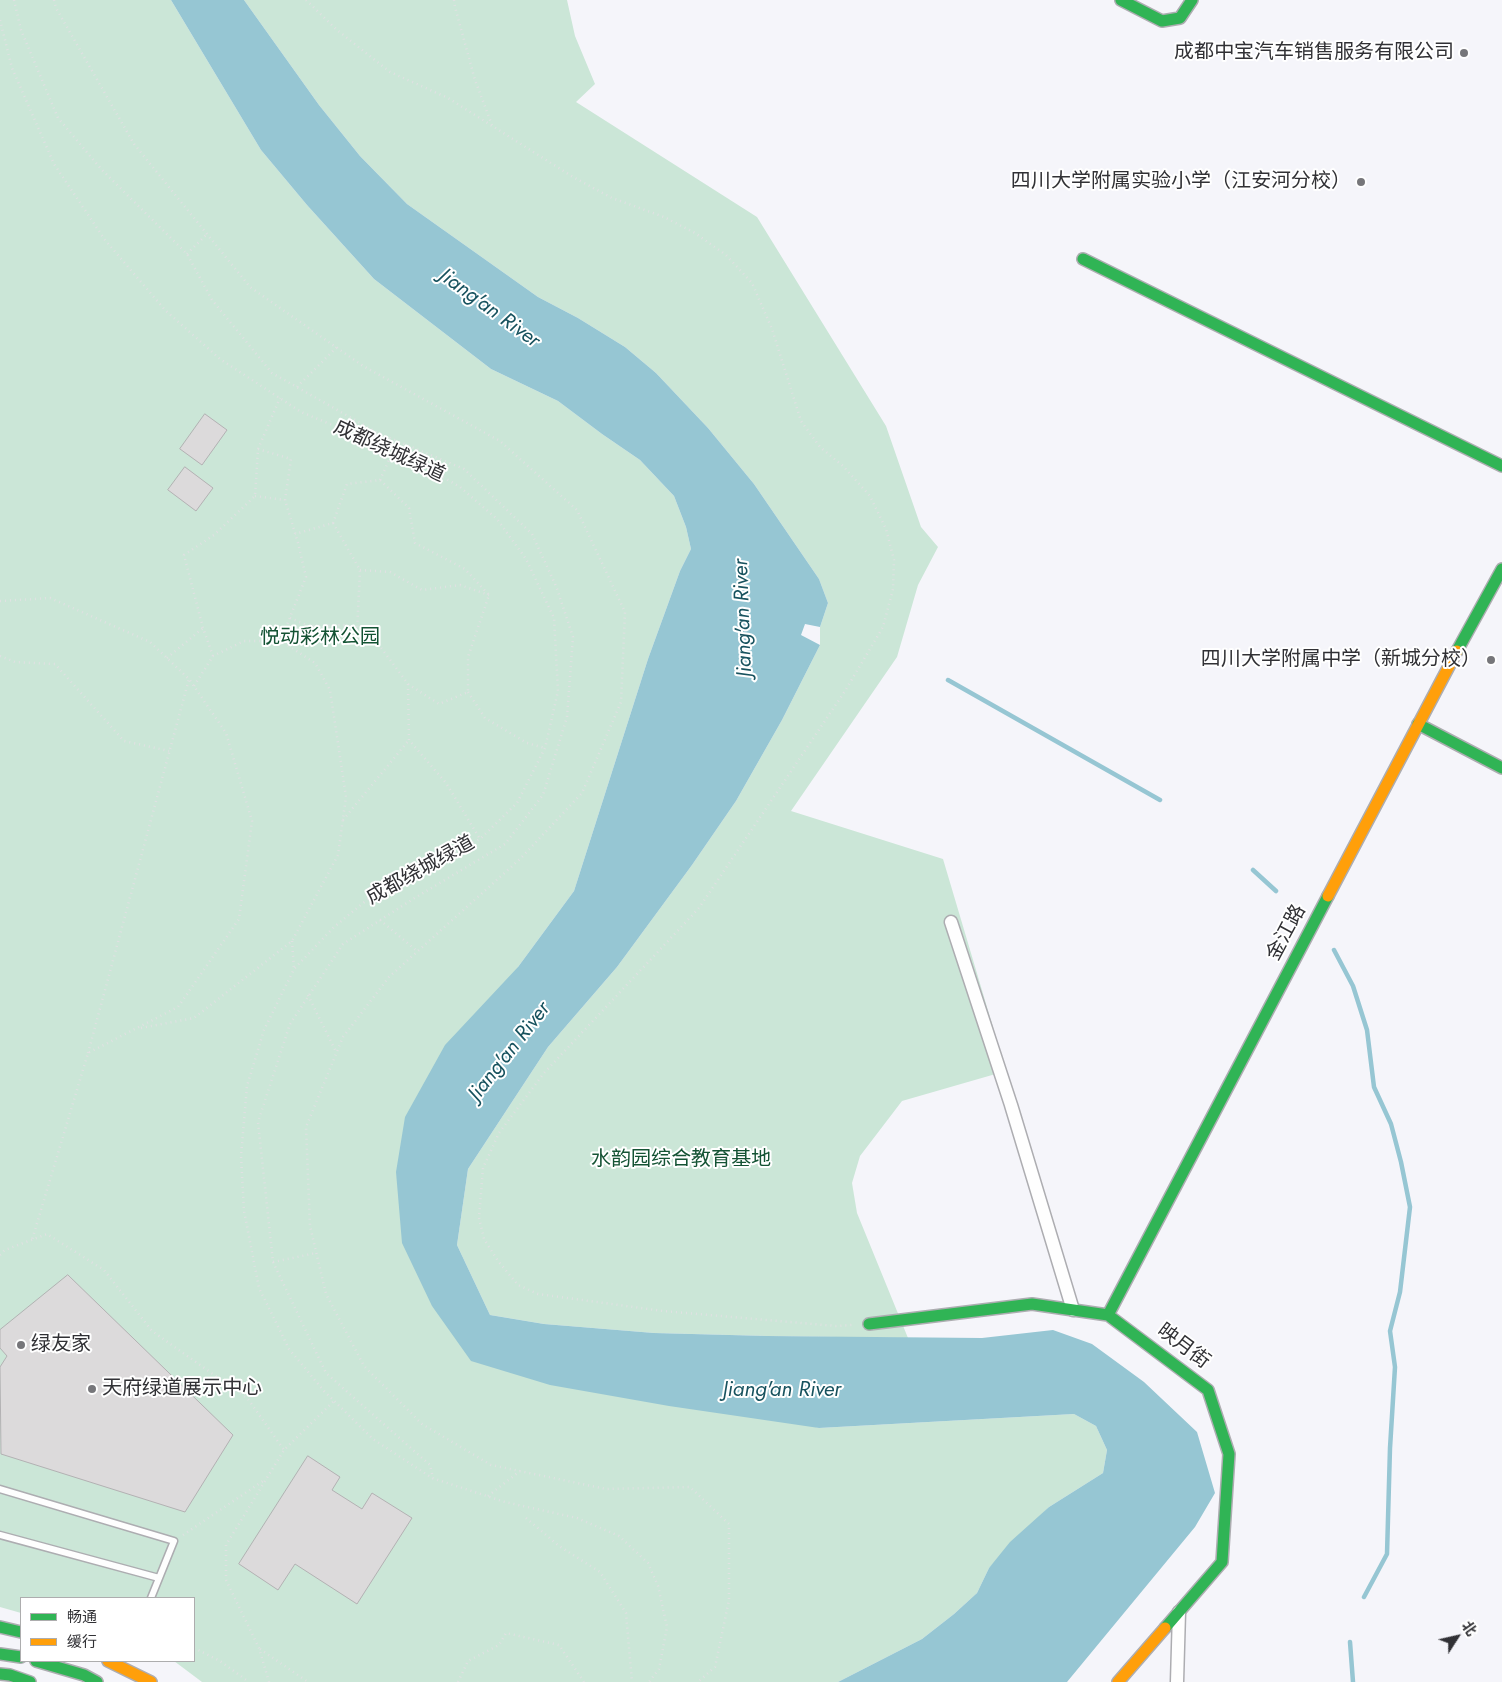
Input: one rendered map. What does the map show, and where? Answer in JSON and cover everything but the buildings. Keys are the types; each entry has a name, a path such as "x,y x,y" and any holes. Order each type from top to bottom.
{"street":[{"path":"1121,0 1162,21 1180,18 1192,0"},
{"path":"1083,259 1502,466"},
{"name":"金江路","path":"1108,1315 1418,724 1502,569"},
{"path":"1418,724 1502,768"},
{"path":"951,922 1008,1096 1073,1310"},
{"name":"映月街","path":"869,1324 1032,1304 1108,1315 1208,1390 1229,1454 1222,1562 1118,1682"},
{"path":"1177,1682 1179,1612"},
{"path":"0,1627 20,1632"},
{"path":"0,1654 20,1657"},
{"path":"39,1662 84,1675 97,1682"},
{"path":"124,1664 151,1682"},
{"path":"0,1674 10,1675 30,1682"}],"lane":[{"path":"0,1489 174,1542 151,1597"},
{"path":"0,1535 159,1578"}],"path":[{"path":"14,0 21,30 58,118 102,170 187,254 212,300 272,373 378,433 464,469 532,534 556,586 574,637 567,717 542,795 504,844 343,944 290,1024 258,1122 273,1262 326,1372 430,1465 433,1478"},
{"path":"54,0 56,8 134,144 250,287 363,366 500,441 577,510 625,612 621,702 582,793 520,859 389,977 343,1037 306,1127 310,1226 326,1294 364,1366 422,1424 491,1465 606,1489 690,1487 729,1524 729,1600 715,1667 698,1682"},
{"path":"306,0 337,30 390,72 448,98 573,177 612,198 664,217 695,233 726,255 752,283 772,329 801,421 820,447 843,466 870,496 886,529 894,560 893,589 883,627 845,691 699,908 544,1073 498,1133 483,1168 480,1218 484,1239 498,1261 518,1285 538,1294 663,1311 836,1326 869,1324"},
{"path":"454,0 475,80 492,126"},
{"name":"成都绕城绿道","path":"0,20 12,68 54,164 105,240 165,310 220,359 301,412 408,456 460,487 497,519 526,559 554,618 558,691 545,748 517,803 480,839 368,899 334,928 294,969 264,1030 247,1086 240,1156 244,1211 259,1288 289,1349 324,1391 373,1439 433,1478 505,1502 577,1518 619,1536 648,1563 658,1586 667,1627 659,1669 650,1682"},
{"path":"187,254 207,234"},
{"path":"297,387 337,348"},
{"path":"212,656 184,555 214,536 255,496 258,449 280,398"},
{"path":"258,449 291,459 285,500 306,577 281,640"},
{"path":"380,480 393,450"},
{"path":"357,632 360,570 333,523 347,484 380,480"},
{"path":"380,480 409,508 415,543 465,569 489,595"},
{"path":"255,496 285,500"},
{"path":"295,534 333,523"},
{"path":"360,570 390,572 422,590 460,585 489,595"},
{"path":"489,595 468,657 468,692 485,718 527,743 545,748"},
{"path":"0,601 50,598 150,642 189,679 226,733 252,821 239,919 178,1007 88,1053"},
{"path":"290,618 309,626 344,625 376,641 408,684 439,704 468,692"},
{"path":"167,658 203,628"},
{"path":"137,1028 194,1018 292,941 338,855 346,797 330,690 314,663 281,640 244,641 212,656 194,686"},
{"path":"0,656 15,662 55,664 124,742 169,751"},
{"path":"32,1240 88,1053 189,679"},
{"path":"408,684 409,740 446,783 480,839"},
{"path":"343,821 409,740"},
{"path":"380,920 418,952"},
{"path":"292,941 294,969"},
{"path":"308,995 336,1052"},
{"path":"0,1255 5,1250 46,1234 104,1270 152,1331 248,1399 284,1450"},
{"path":"273,1262 316,1253"},
{"path":"269,1682 258,1648 226,1580 226,1545 284,1450 334,1401"},
{"path":"488,1496 520,1471"},
{"path":"174,1542 267,1478"},
{"path":"526,1518 559,1546 600,1572 626,1613 632,1682"},
{"path":"458,1682 468,1661 499,1645 506,1633 559,1645 584,1682"},
{"path":"258,1648 308,1682"},
{"path":"195,1649 220,1662 249,1682"}],"green space":[{"name":"悦动彩林公园","path":"0,0 171,0 261,150 307,205 374,279 491,369 558,401 640,460 674,496 686,527 691,549 680,571 648,659 574,891 518,967 432,1306 819,1428 1074,1414 1096,1426 1107,1450 1103,1473 1049,1507 989,1568 977,1593 954,1614 922,1639 838,1682 202,1682 175,1662 195,1662 195,1597 20,1597 20,1613 0,1607"},
{"name":"水韵园综合教育基地","path":"244,0 567,0 575,36 595,84 576,102 757,217 886,426 921,527 938,547 918,585 897,657 791,811 943,859 1006,1071 902,1101 860,1156 852,1183 857,1213 908,1338 654,1333 544,1324 490,1315 457,1245 468,1169 548,1047 617,967 692,865 736,801 782,720 820,645 820,627 828,603 819,579 754,484 708,428 656,373 625,347 578,318 538,297 407,204 360,156 319,105"}],"water":[{"name":"Jiang'an River","path":"171,0 244,0 319,105 360,156 407,204 538,297 578,318 625,347 656,373 708,428 754,484 819,579 828,603 820,627 805,624 801,635 820,645 782,720 736,801 692,865 617,967 548,1047 468,1169 457,1245 490,1315 544,1324 654,1333 982,1338 1053,1330 1092,1344 1144,1382 1197,1432 1215,1493 1195,1527 1067,1682 838,1682 922,1639 954,1614 977,1593 989,1568 1010,1542 1049,1507 1103,1473 1107,1450 1096,1426 1074,1414 819,1428 669,1406 550,1385 471,1361 432,1306 402,1243 396,1172 405,1117 445,1045 518,967 574,891 648,659 680,571 691,549 686,527 674,496 640,460 558,401 491,369 374,279 307,205 261,150"}],"waterway":[{"path":"948,680 1160,800"},
{"path":"1253,870 1276,891"},
{"path":"1334,950 1353,986 1367,1030 1374,1087 1391,1124 1410,1207 1400,1292 1390,1331 1395,1367 1390,1448 1387,1554 1364,1597"},
{"path":"1350,1642 1353,1682"}],"traffic: fast":[{"path":"1121,0 1162,21 1180,18 1192,0"},
{"path":"1083,259 1502,466"},
{"path":"1457,651 1502,569"},
{"path":"1418,724 1502,768"},
{"path":"1108,1315 1328,896"},
{"path":"869,1324 1032,1304 1108,1315 1208,1390 1229,1454 1222,1562 1165,1628"},
{"path":"0,1627 20,1632"},
{"path":"0,1654 20,1657"},
{"path":"39,1662 84,1675 97,1682"},
{"path":"0,1674 10,1675 30,1682"}],"traffic: slow":[{"path":"1328,896 1457,651"},
{"path":"1118,1682 1165,1628"},
{"path":"110,1662 151,1682"}],"place":[{"name":"成都中宝汽车销售服务有限公司","path":"1464,53"},
{"name":"四川大学附属实验小学（江安河分校）","path":"1361,182"},
{"name":"四川大学附属中学（新城分校）","path":"1491,660"},
{"name":"绿友家","path":"21,1345"},
{"name":"天府绿道展示中心","path":"92,1389"}]}
